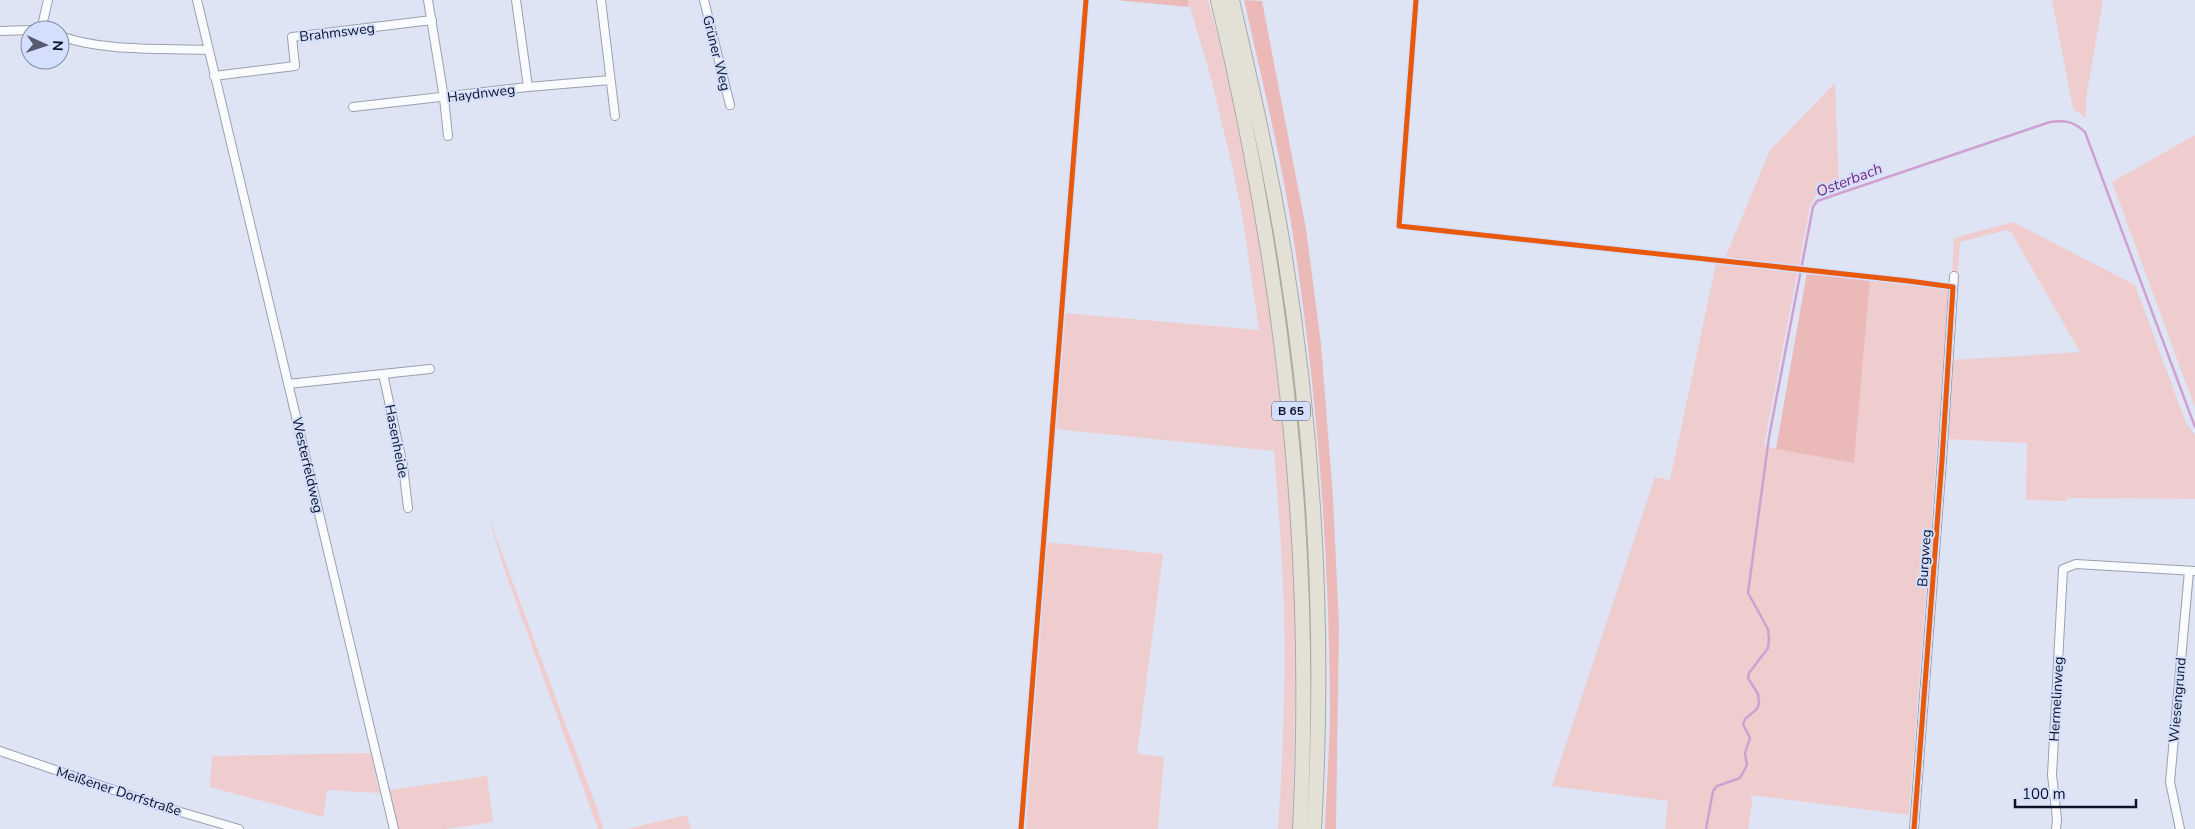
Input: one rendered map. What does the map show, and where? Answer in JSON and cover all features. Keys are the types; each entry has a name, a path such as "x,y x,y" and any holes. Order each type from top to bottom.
{"highway":[{"name":"B 65","path":"1218,0 1242,102 1257,179 1282,336 1291,414 1303,617 1303,743 1300,829"},
{"name":"B 65","path":"1232,0 1259,116 1284,250 1305,412 1317,617 1317,744 1314,829"}],"street":[{"path":"44,20 48,0"},
{"name":"Westerfeldweg","path":"197,0 394,829"},
{"path":"428,0 444,98 448,136"},
{"path":"516,0 528,87"},
{"path":"601,0 614,116"},
{"name":"Grüner Weg","path":"704,0 730,105"},
{"name":"Brahmsweg","path":"214,76 295,66 292,37 432,20"},
{"path":"0,31 20,30"},
{"path":"70,39 121,47 208,50"},
{"name":"Haydnweg","path":"353,107 528,87 610,80"},
{"name":"Burgweg","path":"1914,829 1954,276"},
{"path":"288,384 430,368"},
{"name":"Hasenheide","path":"383,374 401,454 408,508"},
{"name":"Wiesengrund","path":"2063,569 2076,564 2192,571 2170,782 2180,829"},
{"name":"Hermelinweg","path":"2056,829 2057,818 2052,775 2063,569"},
{"name":"Meißener Dorfstraße","path":"0,751 160,806 239,829"}],"shaded area":[{"path":"1116,0 1188,0 1189,7"},
{"path":"1188,0 1208,0 1220,46 1250,186 1271,328 1288,482 1295,589 1292,829 1278,829 1285,663 1284,597 1274,451 1055,429 1064,313 1259,330 1243,220 1233,170 1211,78"},
{"path":"1244,0 1262,1 1306,229 1321,344 1333,498 1339,624 1336,829 1325,829 1330,722 1325,537 1304,311 1273,127"},
{"path":"2052,0 2103,0 2086,98 2086,118 2073,109"},
{"path":"1835,83 1839,187 1815,196 1810,207 1764,446 1854,463 1870,281 1949,289 1909,815 1751,795 1752,804 1748,829 1665,829 1668,801 1552,786 1655,477 1670,480 1717,259 1725,258 1770,150"},
{"path":"2195,135 2195,408 2112,182"},
{"path":"2013,222 2135,285 2186,423 2195,435 2195,499 2067,498 2067,501 2026,500 2027,443 1945,439 1952,360 2080,352 2011,232 2007,230 1960,242 1958,274 1952,273 1954,238"},
{"path":"1807,272 1870,281 1854,463 1776,449"},
{"path":"487,513 598,811 603,829 598,829 507,577"},
{"path":"1046,542 1163,554 1137,754 1164,757 1158,829 1026,829"},
{"path":"371,753 379,793 327,790 323,817 210,787 212,756"},
{"path":"487,776 493,822 446,829 399,829 389,790"},
{"path":"687,815 691,829 626,829"}],"waterway":[{"name":"Osterbach","path":"1706,829 1713,791 1717,786 1740,778 1747,765 1745,753 1750,738 1743,724 1745,719 1757,709 1759,703 1758,694 1748,678 1749,673 1768,648 1769,639 1768,629 1748,593 1769,437 1813,207 1817,201 2050,122 2065,121 2073,123 2085,132 2195,427"}],"cycle path":[{"path":"1021,829 1086,0"},
{"path":"1416,0 1399,226 1953,287 1914,829"}]}
